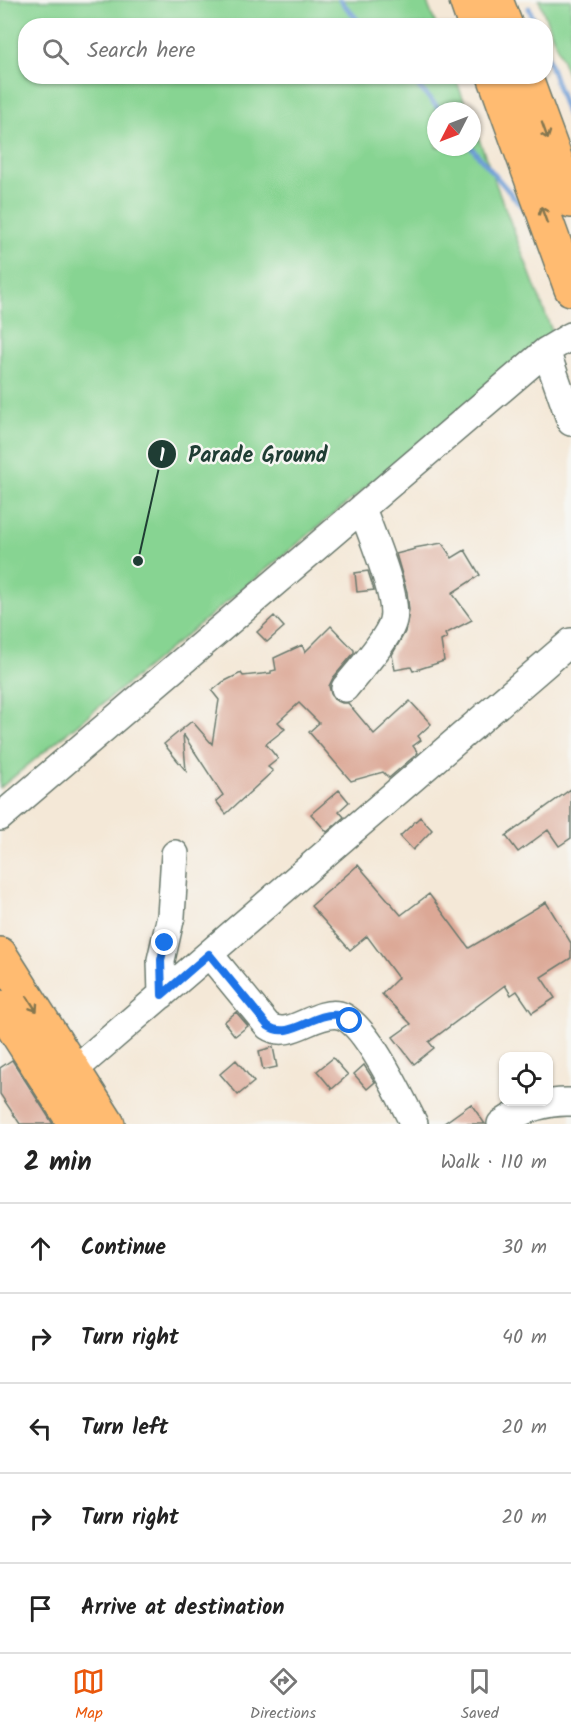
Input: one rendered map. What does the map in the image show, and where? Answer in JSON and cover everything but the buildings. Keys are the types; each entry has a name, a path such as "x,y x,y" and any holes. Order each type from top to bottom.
{"main road":[{"path":"466,0 472,18"},
{"path":"496,0 503,18"},
{"path":"497,84 571,289"},
{"path":"528,84 571,201"},
{"path":"0,954 64,1079"},
{"path":"0,1007 64,1079 98,1123"}],"street":[{"path":"0,817 546,351 571,336"},
{"path":"546,351 571,422"},
{"path":"345,688 384,637 393,620 390,591 362,508"},
{"path":"64,1079 571,642"},
{"path":"162,995 161,960 171,916 175,854"},
{"path":"209,954 268,1026 274,1030 283,1031 324,1016 338,1015 350,1021 362,1034 392,1079 414,1124"},
{"path":"501,1124 528,1108 556,1102 571,1102"}],"green space":[{"path":"0,0 426,0 433,18 18,18 18,84 458,84 465,102 427,102 427,156 481,156 481,145 553,334 0,788"},
{"path":"539,0 571,0 571,84 553,37 553,18 546,18"}],"waterway":[{"path":"340,0 356,18"},
{"path":"529,8 533,18"},
{"path":"553,73 571,125"},
{"path":"416,84 433,102"},
{"path":"479,156 529,215"}],"place":[{"name":"Parade Ground","path":"138,561"}],"route":[{"path":"165,943 161,960 162,995 209,954 268,1026 274,1030 283,1031 324,1016 338,1015 350,1021"}]}
